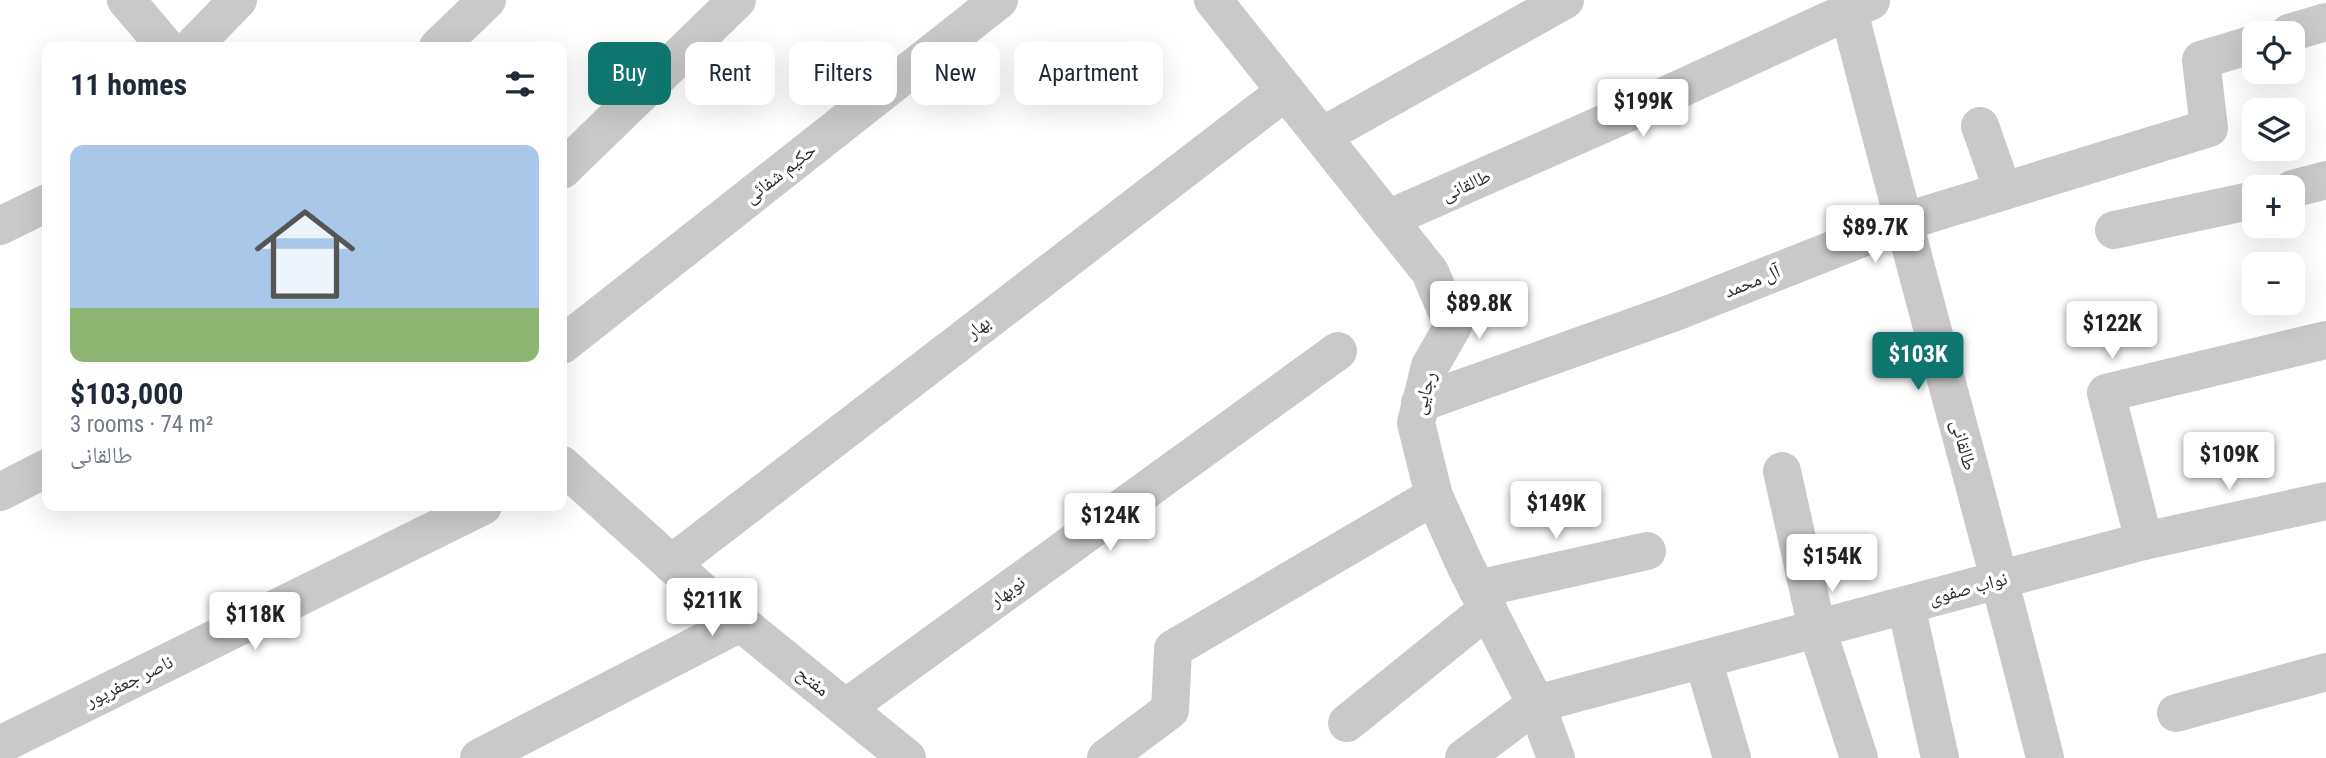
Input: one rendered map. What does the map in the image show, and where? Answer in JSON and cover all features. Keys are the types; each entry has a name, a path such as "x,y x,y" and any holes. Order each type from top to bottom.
{"street":[{"path":"126,0 162,42"},
{"path":"197,42 238,0"},
{"path":"443,42 487,0"},
{"path":"567,165 737,0"},
{"name":"حکیم شفائی","path":"567,341 999,0"},
{"name":"رجایی","path":"1213,0 1430,272 1453,326 1430,366 1416,423 1434,496 1536,704 1556,758"},
{"path":"1322,136 1566,0"},
{"name":"طالقانی","path":"1388,219 1861,6 1903,222 2001,580 2045,758"},
{"path":"2305,28 2326,22"},
{"name":"آل محمد","path":"1420,403 1675,313 1903,222 2208,128 2201,60 2242,48"},
{"name":"بهار","path":"671,564 1286,91"},
{"path":"1980,126 2003,191"},
{"path":"2305,186 2326,180"},
{"path":"2114,230 2242,203"},
{"path":"0,226 42,205"},
{"path":"2144,541 2106,393 2326,340"},
{"name":"نوبهار","path":"847,707 1338,351"},
{"name":"مفتح","path":"567,470 740,623 847,707 903,757"},
{"path":"0,492 42,471"},
{"path":"1782,471 1817,629 1858,758"},
{"path":"1106,758 1170,710 1173,649 1434,496"},
{"name":"نواب صفوی","path":"1464,758 1536,704 2144,541 2324,506"},
{"name":"ناصر جعفرپور","path":"0,745 473,511"},
{"path":"1347,723 1483,599 1647,551"},
{"path":"1906,605 1940,758"},
{"path":"479,758 740,623"},
{"path":"1703,659 1732,758"},
{"path":"2176,713 2326,672"}]}
